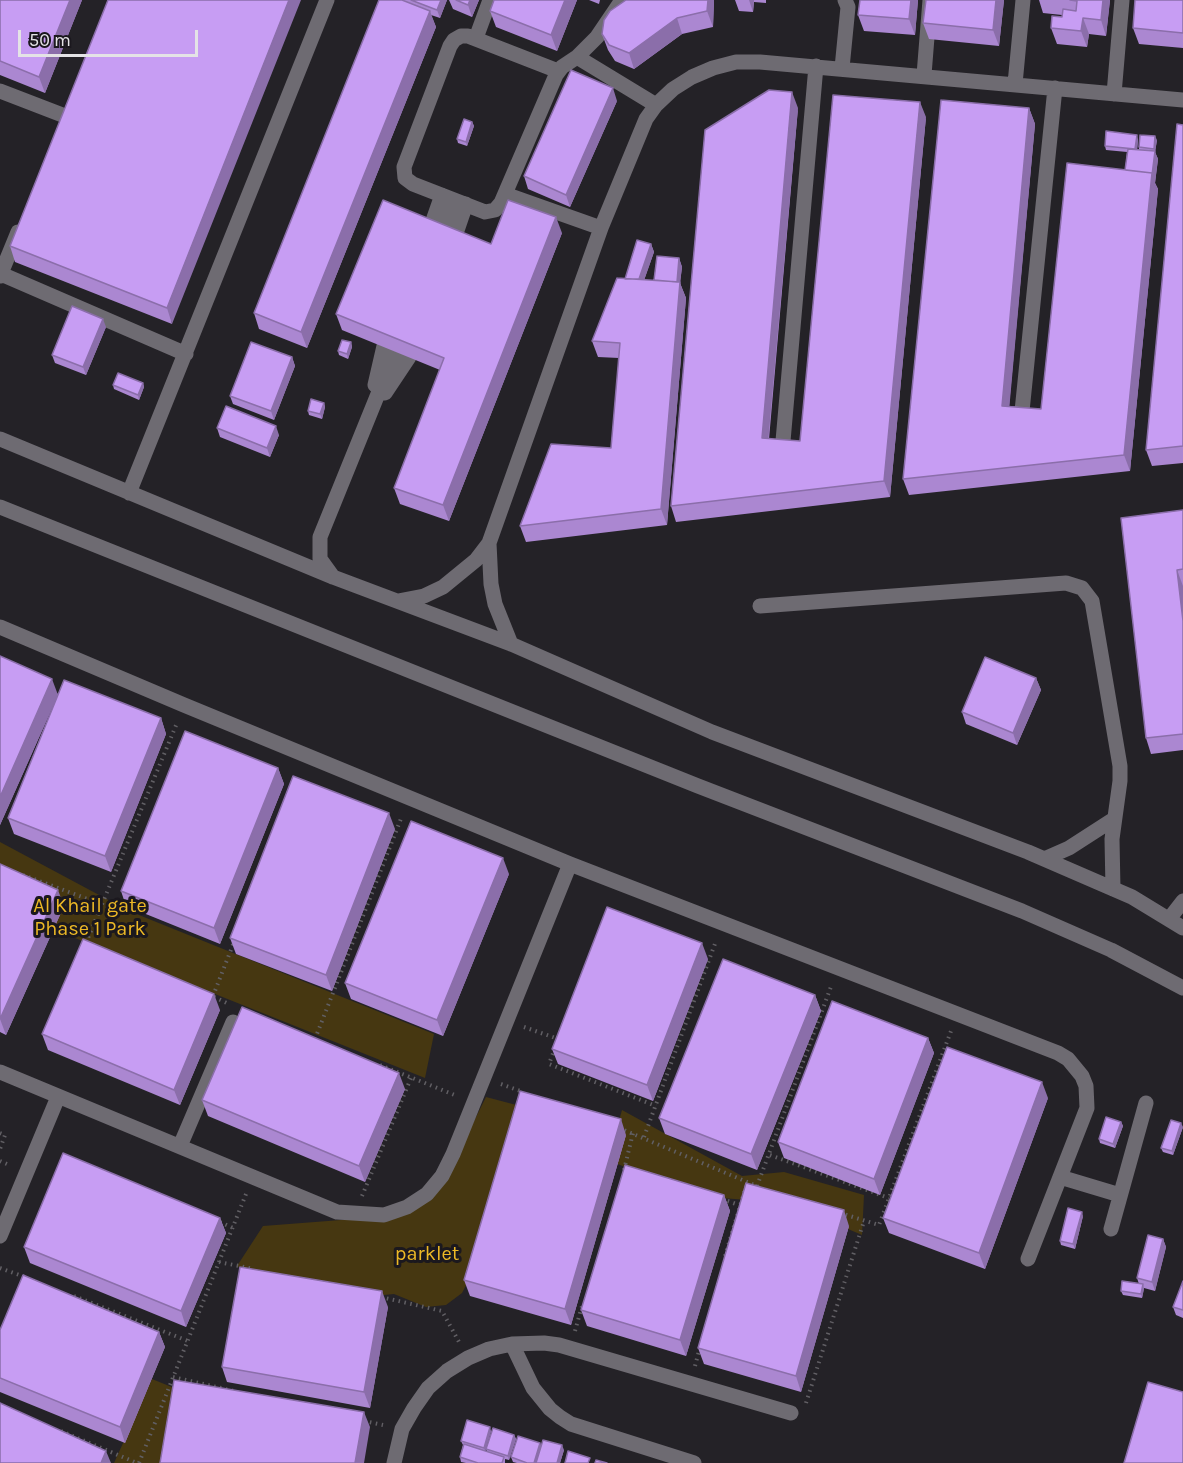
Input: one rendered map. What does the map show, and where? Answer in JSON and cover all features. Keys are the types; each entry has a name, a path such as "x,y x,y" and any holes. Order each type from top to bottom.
{"street":[{"path":"129,493 327,0"},
{"path":"476,38 490,0"},
{"path":"558,71 476,38 461,36 454,40 404,167 405,178 408,182 490,212 499,207 558,71 577,57 597,37 622,0"},
{"path":"842,69 848,6 845,0"},
{"path":"924,75 930,0"},
{"path":"1015,84 1023,0"},
{"path":"1114,94 1122,0"},
{"path":"577,57 656,105"},
{"path":"398,601 424,596 443,587 476,560 489,543 601,228 646,119 656,105 673,89 692,76 736,62 760,62 1183,100"},
{"path":"783,441 816,66"},
{"path":"1021,421 1055,88"},
{"path":"0,91 65,116"},
{"path":"505,194 601,228"},
{"path":"455,200 441,237 455,200"},
{"path":"25,213 0,275 186,354"},
{"path":"333,577 320,559 320,537 373,406 376,376 396,351 387,391 373,406"},
{"path":"0,439 333,577 511,644 712,732 1044,859 1132,897 1183,928"},
{"path":"0,507 676,777 1022,911 1111,950 1183,988"},
{"path":"489,543 491,584 495,604 511,644"},
{"path":"760,606 1066,583 1082,588 1092,601 1120,766 1114,819 1113,889"},
{"path":"0,627 570,864 1058,1053 1068,1059 1082,1076 1086,1086 1087,1108 1028,1259"},
{"path":"1044,859 1069,848 1114,819"},
{"path":"0,1072 337,1212 355,1215 384,1215 407,1207 427,1194 442,1176 570,864"},
{"path":"1169,919 1183,901"},
{"path":"180,1146 236,1015"},
{"path":"0,1236 58,1098"},
{"path":"1111,1229 1146,1103"},
{"path":"1060,1177 1120,1195"},
{"path":"394,1463 402,1430 428,1388 447,1371 468,1358 489,1349 512,1344 544,1343 569,1348 791,1413"},
{"path":"512,1344 533,1388 549,1409 560,1417 571,1424 694,1463"}],"path":[{"path":"86,944 184,705"},
{"path":"326,1043 315,1039 409,798"},
{"path":"20,873 101,904"},
{"path":"644,1137 722,923"},
{"path":"213,997 238,931"},
{"path":"757,1186 837,968"},
{"path":"202,993 213,997 236,1015"},
{"path":"831,1210 879,1225 957,1014"},
{"path":"507,1020 558,1039 549,1064 656,1106"},
{"path":"379,1065 474,1102"},
{"path":"484,1077 526,1093"},
{"path":"355,1215 411,1078"},
{"path":"612,1125 764,1189"},
{"path":"0,1133 5,1135 0,1149"},
{"path":"621,1179 633,1133"},
{"path":"770,1155 889,1198"},
{"path":"625,1167 635,1171"},
{"path":"52,1427 138,1463 253,1177"},
{"path":"724,1261 747,1182"},
{"path":"718,1198 739,1205"},
{"path":"211,1219 233,1228"},
{"path":"791,1413 802,1416 864,1221"},
{"path":"219,1262 254,1269"},
{"path":"0,1268 33,1281"},
{"path":"66,1294 188,1341"},
{"path":"371,1295 442,1311 468,1358"},
{"path":"569,1348 583,1303"},
{"path":"690,1384 703,1339"},
{"path":"173,1377 242,1392"},
{"path":"357,1419 402,1430"}],"green space":[{"name":"Al Khail gate Phase 1 Park","path":"0,842 129,911 434,1034 425,1078 50,928 65,899 0,875"},
{"name":"parklet","path":"486,1097 524,1107 493,1233 462,1293 446,1305 426,1307 394,1294 354,1298 267,1281 237,1266 263,1226 380,1217 445,1179"},
{"path":"622,1110 742,1176 784,1172 864,1195 862,1235 787,1203 695,1196 608,1160"},
{"path":"152,1379 179,1390 164,1463 114,1463"}],"building":[{"path":"0,0 70,0 39,77 0,61"},
{"path":"108,0 289,0 167,308 10,246"},
{"path":"379,0 402,0 430,11 301,332 254,313"},
{"path":"411,0 441,0 437,10"},
{"path":"456,0 470,0 468,5"},
{"path":"494,0 565,0 551,35 490,11"},
{"path":"626,0 708,0 707,11 677,18 629,53 609,45 602,34 604,20 610,11"},
{"path":"860,0 911,0 909,19 858,15"},
{"path":"926,0 996,0 993,30 923,23"},
{"path":"1070,0 1103,0 1101,20 1083,18 1081,31 1051,28 1052,16 1062,17 1063,9 1076,11 1077,1"},
{"path":"1135,0 1183,0 1183,33 1133,28"},
{"path":"571,70 613,88 566,195 524,176"},
{"path":"769,90 792,92 762,438 800,441 833,95 920,102 884,481 671,506 705,130"},
{"path":"941,100 1029,108 1002,406 1041,409 1067,163 1152,173 1124,455 903,479"},
{"path":"464,119 472,122 466,142 457,139"},
{"path":"1177,124 1183,125 1183,446 1146,450"},
{"path":"1106,131 1137,135 1135,149 1105,146"},
{"path":"1140,135 1155,136 1154,149 1139,147"},
{"path":"1128,149 1155,151 1152,175 1152,173 1125,170"},
{"path":"383,200 491,244 508,200 556,217 443,505 394,488 444,358 336,314"},
{"path":"637,240 651,244 639,279 625,279"},
{"path":"657,256 679,258 677,282 654,280"},
{"path":"617,278 680,282 661,509 520,526 551,444 611,448 620,343 592,341"},
{"path":"72,306 103,319 83,367 52,355"},
{"path":"342,340 351,342 347,354 338,351"},
{"path":"251,342 292,357 271,411 230,396"},
{"path":"118,373 143,383 138,395 113,385"},
{"path":"311,399 324,403 320,414 308,411"},
{"path":"226,406 276,426 267,448 217,428"},
{"path":"1183,510 1183,569 1177,570 1183,621 1183,734 1146,738 1121,518"},
{"path":"0,656 52,679 0,797"},
{"path":"985,657 1036,678 1013,733 962,712"},
{"path":"64,680 161,718 105,856 8,818"},
{"path":"185,731 278,768 214,928 121,891"},
{"path":"293,776 389,813 326,975 230,938"},
{"path":"411,821 503,858 437,1020 345,983"},
{"path":"0,864 58,890 0,1019"},
{"path":"607,907 702,943 647,1085 552,1049"},
{"path":"83,939 214,994 174,1090 42,1034"},
{"path":"723,959 815,995 751,1154 659,1118"},
{"path":"832,1001 928,1038 874,1179 778,1142"},
{"path":"242,1007 399,1073 359,1166 202,1100"},
{"path":"947,1047 1042,1082 979,1253 883,1218"},
{"path":"520,1091 621,1119 565,1309 464,1280"},
{"path":"1106,1117 1121,1122 1113,1144 1099,1139"},
{"path":"1171,1120 1181,1123 1172,1151 1161,1148"},
{"path":"63,1153 220,1218 181,1311 24,1247"},
{"path":"625,1165 724,1195 680,1340 581,1310"},
{"path":"746,1183 844,1210 796,1376 698,1348"},
{"path":"1068,1208 1082,1212 1073,1244 1060,1241"},
{"path":"1148,1235 1163,1239 1152,1282 1137,1278"},
{"path":"240,1267 382,1291 364,1392 222,1367"},
{"path":"23,1275 159,1332 120,1427 0,1378 0,1330"},
{"path":"1122,1281 1143,1284 1141,1294 1121,1291"},
{"path":"1183,1281 1183,1310 1173,1307"},
{"path":"174,1380 364,1412 355,1463 160,1463"},
{"path":"1148,1382 1183,1392 1183,1463 1124,1463"},
{"path":"0,1403 106,1451 101,1463 0,1463"},
{"path":"467,1420 490,1427 484,1448 461,1441"},
{"path":"493,1428 514,1435 508,1456 486,1449"},
{"path":"518,1436 540,1443 534,1463 511,1457"},
{"path":"543,1440 562,1445 557,1463 536,1463"},
{"path":"464,1444 504,1457 502,1463 478,1463 460,1457"},
{"path":"568,1451 590,1458 588,1463 565,1463"}]}
